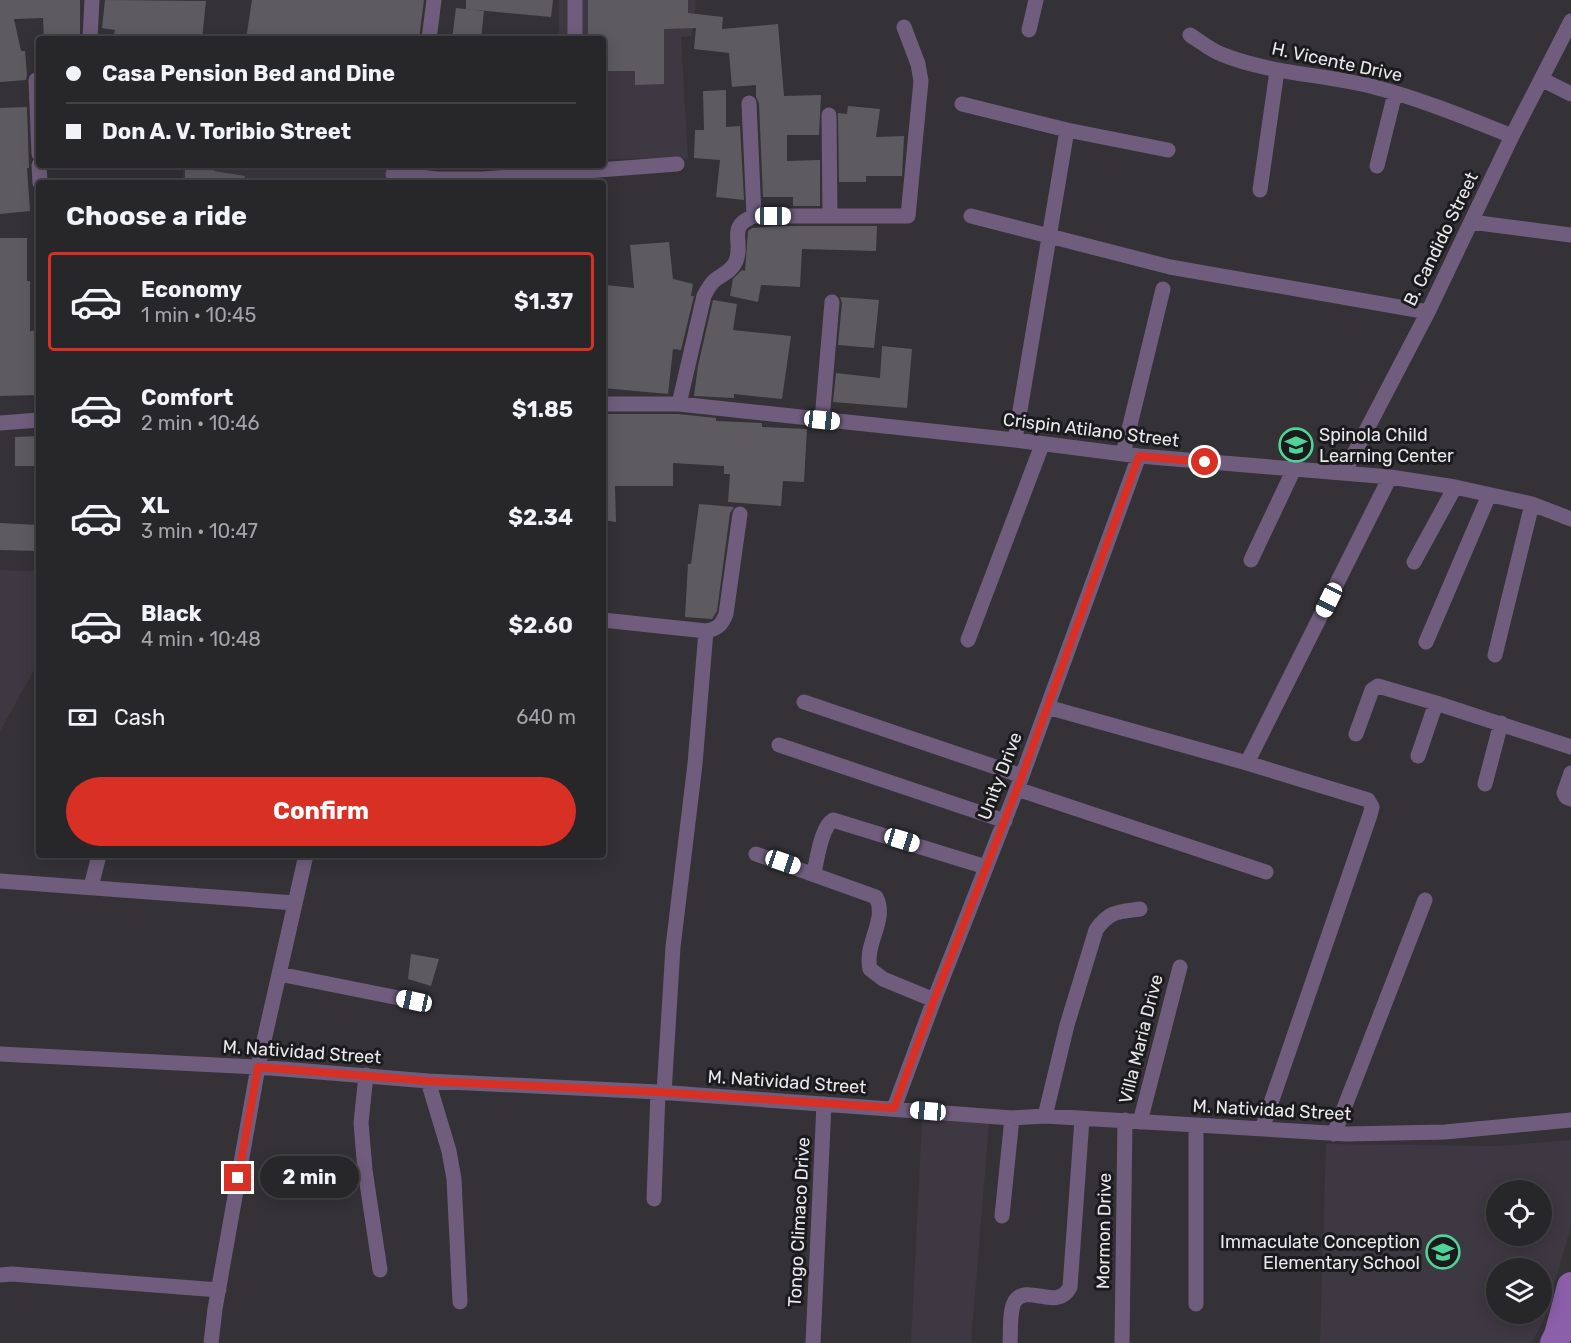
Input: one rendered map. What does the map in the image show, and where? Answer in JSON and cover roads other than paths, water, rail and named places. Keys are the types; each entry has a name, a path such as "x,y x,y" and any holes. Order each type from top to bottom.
{"street":[{"path":"90,36 92,0"},
{"path":"429,36 435,0"},
{"path":"575,0 575,36"},
{"path":"1029,30 1036,0"},
{"name":"B. Candido Street","path":"1344,472 1428,312 1512,136 1571,21"},
{"path":"679,404 704,296 710,286 730,270 737,260 738,228 746,219 754,216 908,216 921,81 918,64 904,27"},
{"name":"H. Vicente Drive","path":"1190,35 1218,53 1277,71 1343,81 1395,93 1512,136"},
{"path":"1260,190 1277,71"},
{"path":"1541,79 1571,94"},
{"path":"1377,166 1395,93"},
{"path":"749,103 754,216"},
{"path":"962,104 1067,130 1168,150"},
{"path":"829,115 831,216"},
{"path":"1015,440 1067,130"},
{"path":"606,167 677,164"},
{"path":"393,174 437,179 483,179 571,168"},
{"path":"971,216 1170,267 1428,312"},
{"path":"1471,222 1571,235"},
{"path":"1123,454 1163,289"},
{"path":"822,420 832,302"},
{"name":"Crispin Atilano Street","path":"606,404 679,404 1015,440 1139,456 1390,477 1455,487 1532,504 1571,519"},
{"path":"0,423 36,420"},
{"path":"968,640 1042,445"},
{"name":"Unity Drive","path":"894,1108 1005,821 1139,456"},
{"path":"1251,560 1294,469"},
{"path":"1247,763 1390,477"},
{"path":"1414,562 1455,487"},
{"path":"1426,642 1489,495"},
{"path":"1495,655 1532,504"},
{"path":"606,620 706,631 715,629 723,623 740,514"},
{"path":"654,1199 673,947 695,764 706,631"},
{"path":"1356,734 1372,690 1378,686 1571,747"},
{"path":"804,702 1266,872"},
{"path":"1418,756 1436,703"},
{"path":"1047,708 1350,793 1368,800 1372,807 1262,1129"},
{"path":"1485,784 1501,723"},
{"path":"779,745 1005,821"},
{"path":"1571,773 1564,792 1566,797 1571,799"},
{"path":"814,873 824,831 829,822 833,820 986,867"},
{"path":"756,854 876,897 880,910 867,958 870,969 883,979 934,1000"},
{"path":"91,887 98,858"},
{"path":"211,1343 258,1067 305,858"},
{"path":"0,881 295,903"},
{"path":"1334,1134 1425,900"},
{"path":"1046,1116 1067,1025 1096,930 1104,918 1140,909"},
{"name":"Villa Maria Drive","path":"1133,1121 1180,967"},
{"path":"279,974 414,1001"},
{"name":"M. Natividad Street","path":"0,1054 258,1067 428,1081 661,1092 1012,1118 1046,1116 1334,1134 1445,1132 1571,1120"},
{"path":"366,1075 361,1123 380,1270"},
{"path":"428,1081 449,1151 454,1179 460,1302"},
{"name":"Tongo Climaco Drive","path":"813,1343 824,1104"},
{"path":"1002,1216 1012,1118"},
{"path":"1010,1343 1013,1309 1019,1297 1026,1295 1058,1298 1063,1296 1070,1287 1082,1119"},
{"name":"Mormon Drive","path":"1122,1343 1133,1121"},
{"path":"1196,1125 1196,1304"},
{"path":"0,1275 219,1290"}],"waterway":[{"path":"1554,1343 1571,1286"}],"place":[{"name":"Spinola Child Learning Center","path":"1296,445"},
{"name":"Immaculate Conception Elementary School","path":"1443,1252"}]}
